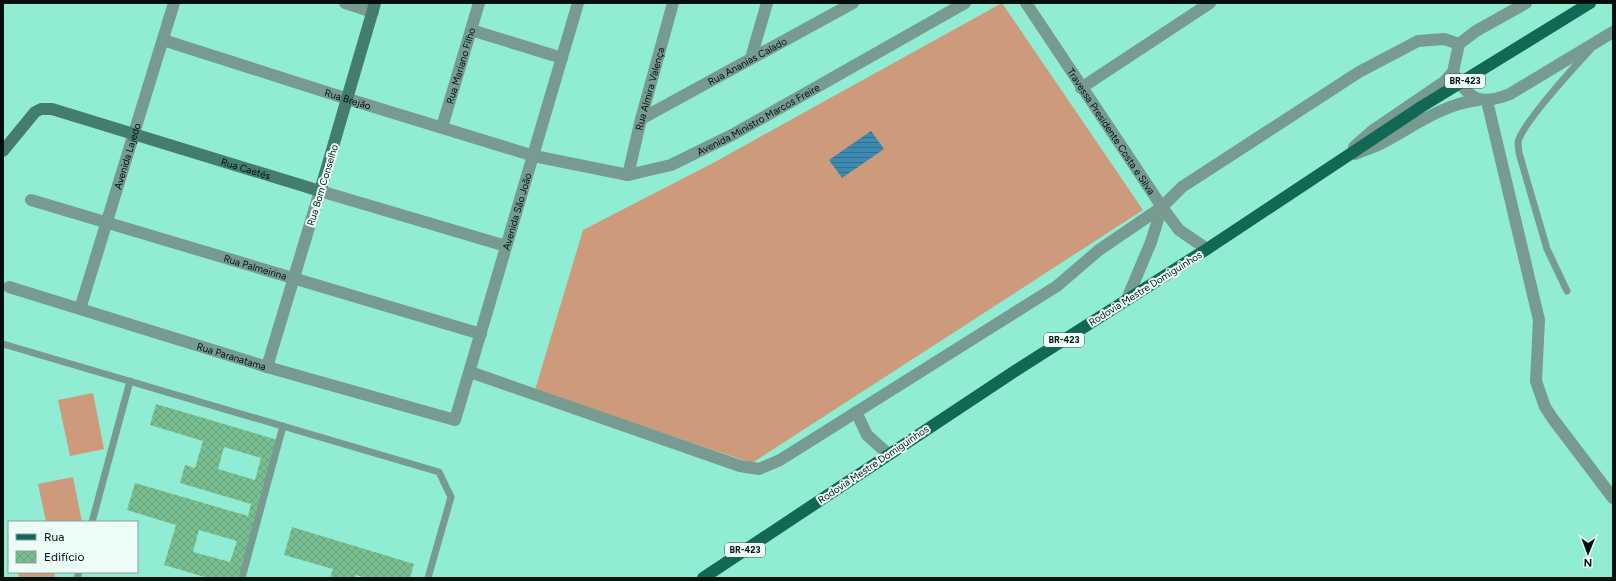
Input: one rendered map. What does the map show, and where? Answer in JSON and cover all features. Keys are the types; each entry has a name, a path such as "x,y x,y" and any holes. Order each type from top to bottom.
{"main road":[{"name":"Rodovia Mestre Domiguinhos","path":"703,578 888,454 1127,299 1207,249 1460,84 1590,3"}],"street":[{"name":"Avenida Lajedo","path":"80,309 132,135 174,3"},
{"path":"345,3 374,8"},
{"name":"Rua Mariano Filho","path":"442,127 478,3"},
{"name":"Avenida São João","path":"455,420 578,3"},
{"name":"Rua Almira Valença","path":"628,175 641,120 673,3"},
{"path":"752,58 767,3"},
{"name":"Rua Ananias Calado","path":"641,120 853,3"},
{"name":"Avenida Ministro Marcos Freire","path":"534,156 628,175 671,165 701,150 965,3"},
{"name":"Travessa Presidente Costa e Silva","path":"1026,3 1081,88 1162,207 1180,230 1207,249"},
{"path":"1081,88 1210,3"},
{"path":"1342,160 1372,131 1444,82 1453,72 1459,44 1476,31 1526,3"},
{"name":"Rua Bom Conselho","path":"267,367 374,8"},
{"path":"471,30 562,58"},
{"path":"1342,160 1382,143 1419,121 1452,106 1465,102 1483,101 1510,94 1613,32"},
{"path":"470,372 754,469 780,460 1057,286 1099,250 1162,207 1182,187 1359,72 1418,42 1444,39 1459,44"},
{"name":"Rua Brejão","path":"163,40 534,156"},
{"path":"1453,72 1460,84 1470,95 1483,101"},
{"path":"1483,101 1538,316 1536,381 1545,407 1613,498"},
{"name":"Rua Caetés","path":"3,152 27,120 41,109 56,110 132,135 320,192 506,246"},
{"name":"Rua Palmeirina","path":"31,200 481,334"},
{"path":"1127,299 1152,242 1162,207"},
{"name":"Rua Paranatama","path":"9,287 267,367 455,420"},
{"path":"856,412 868,435 888,454"}],"lane":[{"path":"1567,291 1547,249 1519,153 1518,142 1524,130 1551,94 1596,42"},
{"path":"3,344 439,472 451,497 428,578"},
{"path":"92,521 130,381"},
{"path":"242,578 283,426"}],"shaded area":[{"path":"1002,3 1143,210 752,463 535,390 583,230 713,163"},
{"path":"93,393 104,449 70,456 58,400"},
{"path":"73,477 82,521 46,521 38,484"},
{"path":"18,573 54,573 55,578 19,578"}],"water":[{"path":"871,131 884,149 842,178 829,160"}],"building":[{"path":"156,404 281,441 240,578 208,578 164,565 176,525 127,510 135,483 248,516 251,504 180,483 185,465 195,468 203,441 150,425","holes":["224,447 261,458 255,480 218,469","199,530 237,541 230,562 193,552"]},
{"path":"292,527 414,564 410,578 366,578 356,575 355,578 330,578 333,569 284,555"}]}
